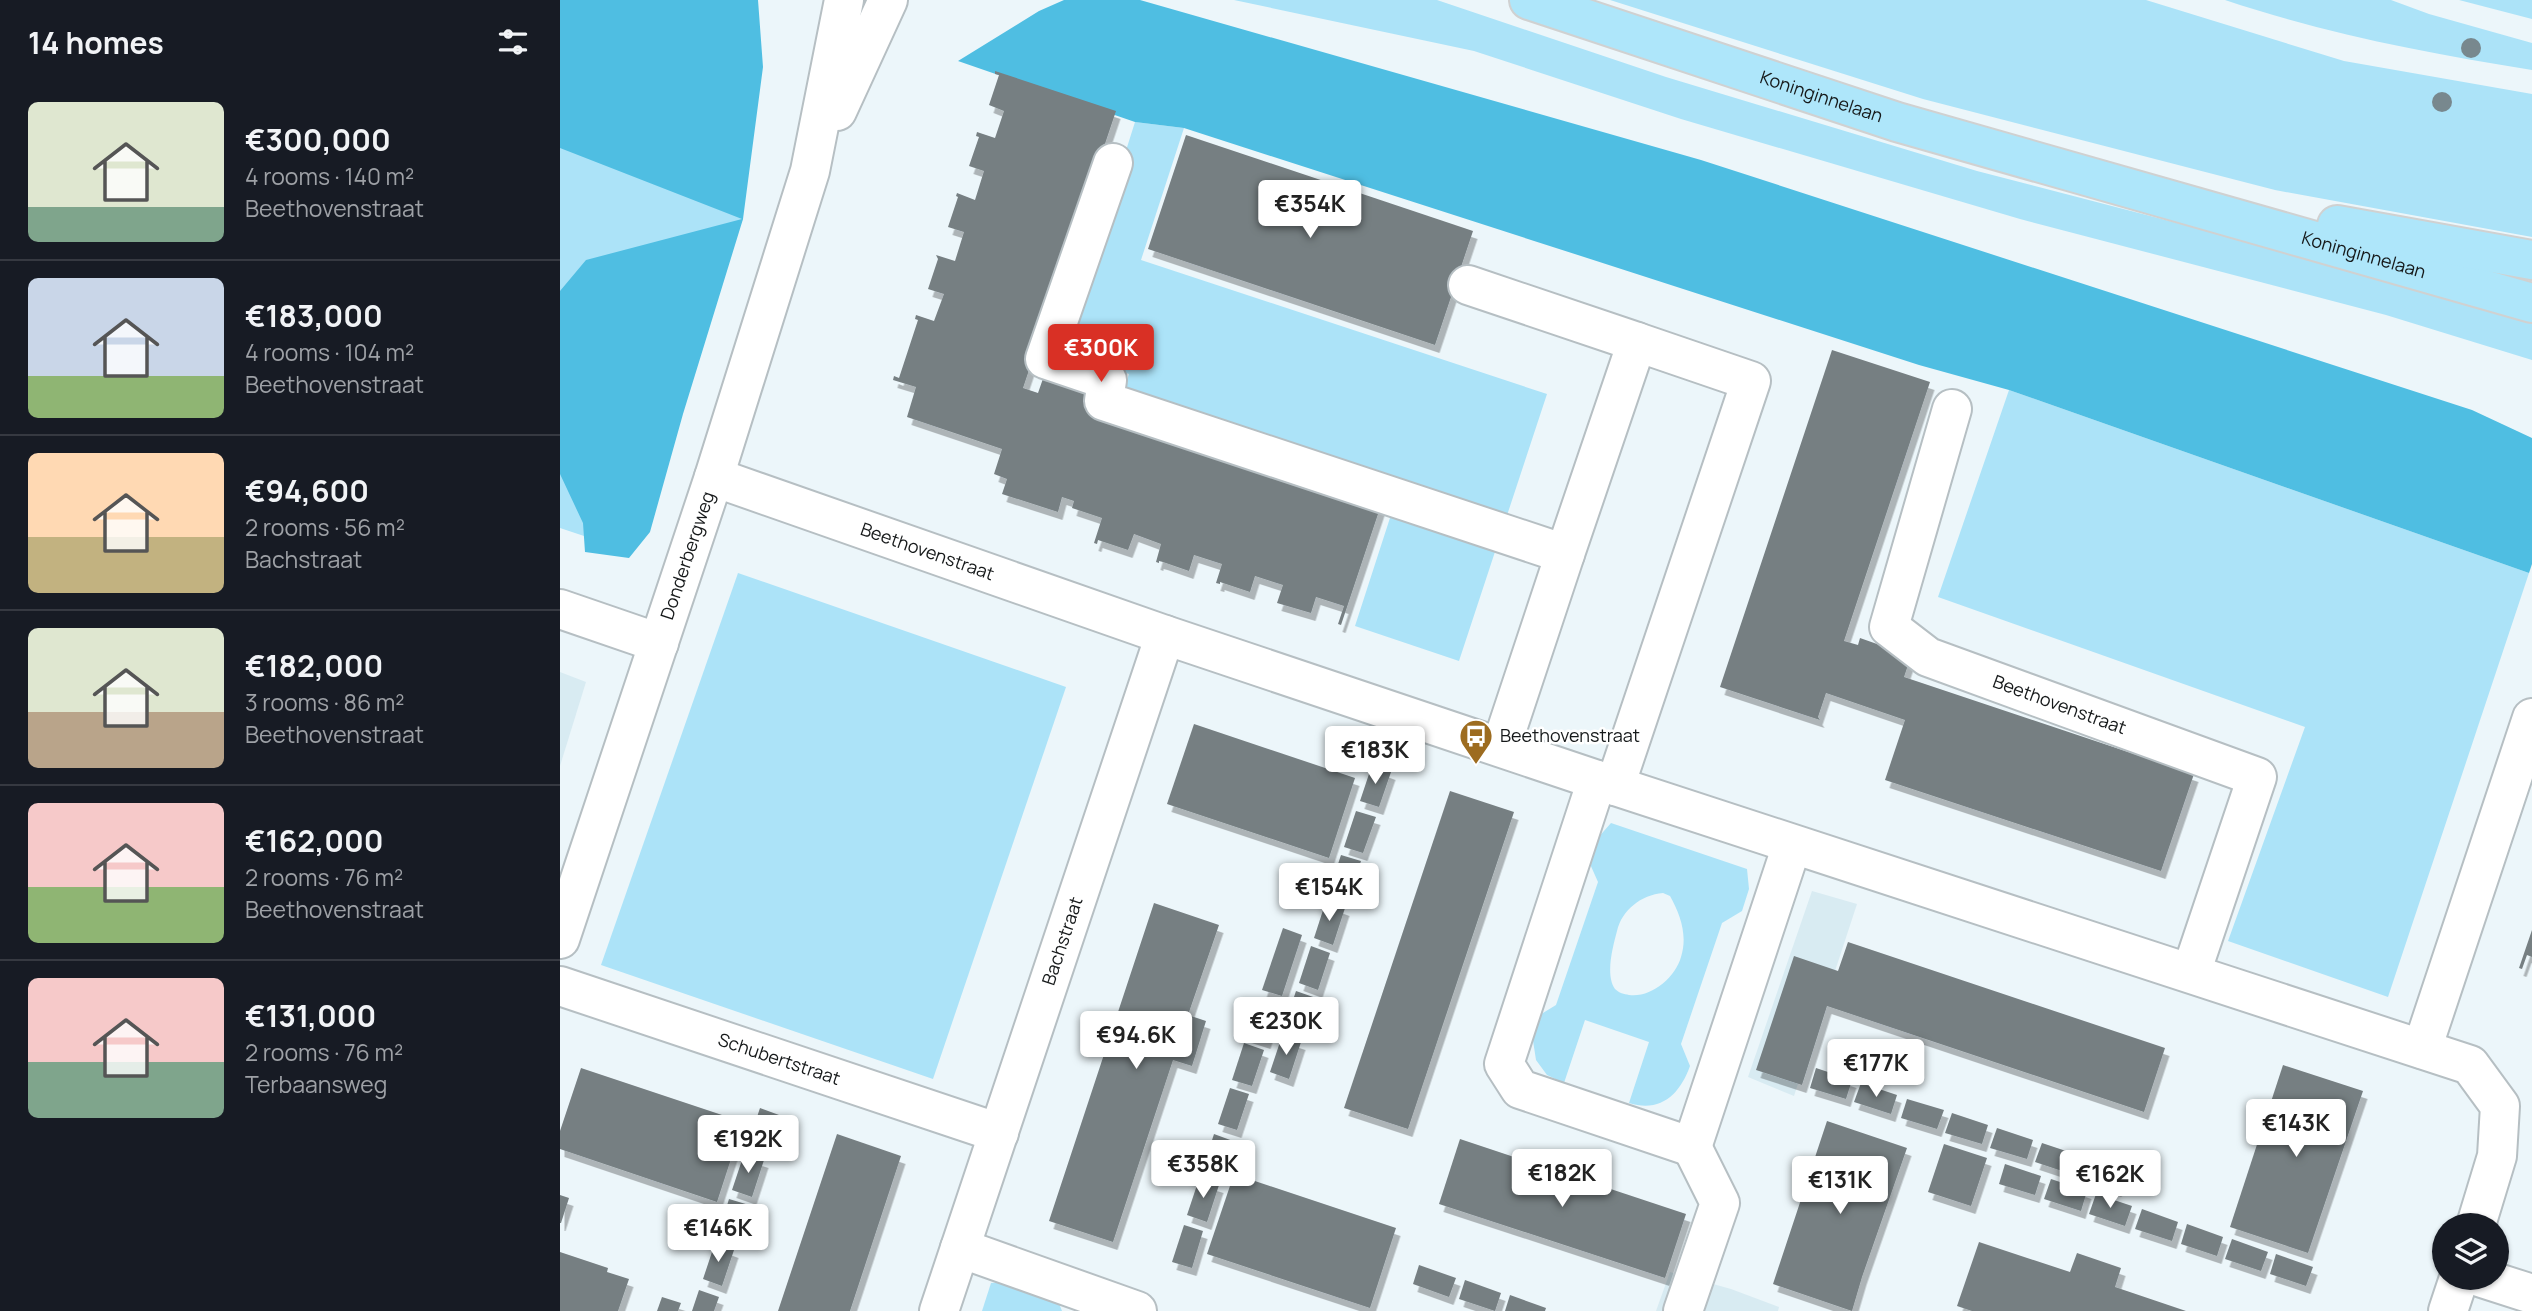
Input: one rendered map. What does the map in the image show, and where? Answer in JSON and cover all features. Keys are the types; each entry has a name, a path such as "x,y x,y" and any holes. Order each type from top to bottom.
{"main road":[{"name":"Koninginnelaan","path":"1529,0 1897,122 2532,303"},
{"name":"Koninginnelaan","path":"2115,184 2532,260"}],"street":[{"name":"Donderbergweg","path":"560,939 659,643 810,171 844,0"},
{"name":"Donderbergweg","path":"810,171 888,0"},
{"path":"1113,163 1045,359 1107,380 1104,401 1565,554"},
{"path":"1468,285 1751,381 1504,1064 1520,1089 1692,1147 1720,1203 1684,1311"},
{"path":"1501,747 1637,342"},
{"name":"Beethovenstraat","path":"1952,409 1889,627 1928,657 2257,776 2191,973"},
{"name":"Beethovenstraat","path":"713,477 1166,635 1606,783 2470,1065 2500,1106 2497,1156 2480,1213"},
{"path":"560,609 659,643"},
{"name":"Bachstraat","path":"939,1311 1166,635"},
{"path":"2422,1049 2532,718"},
{"path":"1692,1147 1792,845"},
{"name":"Schubertstraat","path":"560,986 999,1133"},
{"path":"960,1248 1138,1311"},
{"path":"2509,1287 2532,1294"},
{"path":"2448,1311 2455,1290"}],"shaded area":[{"path":"560,0 743,219 608,544 560,528"},
{"path":"560,0 758,0 763,67 743,219 650,532 629,558 585,552 583,523 560,474 560,291 586,260 742,219 560,148"},
{"path":"1064,0 1140,0 1701,160 2472,410 2532,438 2532,564 2529,573 2009,390 1919,365 1184,128 1135,122 958,61 1039,11"},
{"path":"1234,0 1437,0 1666,77 1977,171 2328,262 2532,321 2532,360 2386,315 2020,219 1681,119 1474,51"},
{"path":"1610,0 2146,0 2344,61 2532,94 2532,237 2275,190 1923,99"},
{"path":"2225,0 2391,0 2429,14 2532,43 2532,70 2377,41 2301,23"},
{"path":"2459,0 2532,0 2532,19"},
{"path":"1135,122 1184,128 1141,260 1547,394 1459,661 1355,626 1400,487 1123,392 1129,374 1063,350"},
{"path":"2009,390 2529,573 2388,997 2228,941 2305,727 1938,597"},
{"path":"738,573 1066,687 933,1079 601,965"},
{"path":"560,672 586,682 560,766"},
{"path":"1611,823 1747,869 1749,889 1742,911 1722,923 1681,1044 1690,1066 1675,1093 1660,1103 1629,1103 1649,1042 1585,1020 1564,1083 1547,1075 1536,1060 1532,1034 1538,1016 1556,1005 1598,882 1590,864 1596,840","holes":["1663,893 1670,896 1680,917 1684,941 1678,965 1668,979 1654,990 1637,995 1620,992 1612,983 1610,968 1623,916 1647,897"]},
{"path":"1812,891 1857,904 1794,1096 1748,1077"},
{"path":"1670,1272 1731,1289 1779,1307 1778,1311 1656,1311"},
{"path":"1013,1281 1056,1296 1062,1311 982,1311 991,1283"}],"building":[{"path":"995,71 1116,111 1023,388 1038,393 1046,370 1381,505 1341,625 1338,624 1344,606 1316,597 1311,613 1277,603 1283,585 1255,576 1250,592 1216,583 1222,564 1194,555 1189,571 1156,562 1161,544 1134,534 1128,550 1098,540 1097,544 1094,543 1102,518 1072,508 1074,501 1062,497 1058,512 1002,494 1007,479 994,474 1002,449 907,417 916,387 893,380 894,376 899,378 918,320 915,319 916,315 934,321 944,294 928,289 938,259 936,255 955,261 964,232 948,227 958,197 956,196 957,193 975,200 984,171 969,166 979,137 976,136 977,132 995,138 1004,111 989,105 999,75 995,74"},
{"path":"1186,135 1473,231 1435,345 1148,249"},
{"path":"1832,350 1930,382 1844,641 1858,645 1860,638 1911,656 1904,677 2194,774 2161,871 1885,780 1905,720 1826,693 1818,717 1820,720 1720,687"},
{"path":"1194,724 1355,778 1329,858 1167,804"},
{"path":"1372,765 1391,772 1379,807 1360,801"},
{"path":"1450,791 1514,812 1408,1129 1344,1108"},
{"path":"1356,811 1376,817 1363,853 1344,847"},
{"path":"1341,855 1361,861 1349,898 1329,891"},
{"path":"1326,901 1345,908 1333,945 1314,938"},
{"path":"1154,903 1219,925 1188,1015 1206,1021 1192,1066 1173,1060 1113,1242 1049,1221"},
{"path":"1283,928 1302,935 1282,996 1262,990"},
{"path":"2532,930 2532,957 2527,955 2522,969 2519,968"},
{"path":"1848,942 2165,1048 2144,1112 1827,1006 1802,1085 1756,1070 1794,956 1838,971"},
{"path":"1311,946 1330,953 1318,990 1299,983"},
{"path":"1296,991 1316,998 1304,1034 1284,1027"},
{"path":"1259,998 1278,1005 1266,1041 1247,1035"},
{"path":"1282,1036 1301,1042 1289,1079 1270,1072"},
{"path":"1244,1043 1264,1050 1252,1086 1232,1080"},
{"path":"2283,1065 2363,1091 2308,1253 2230,1227"},
{"path":"581,1068 743,1122 717,1202 560,1149 560,1131"},
{"path":"1816,1068 1852,1080 1846,1099 1810,1088"},
{"path":"1861,1083 1897,1095 1891,1114 1854,1102"},
{"path":"1230,1088 1249,1094 1237,1130 1218,1124"},
{"path":"1907,1099 1944,1110 1937,1129 1901,1118"},
{"path":"760,1108 779,1115 767,1150 748,1144"},
{"path":"1952,1113 1988,1125 1982,1144 1945,1133"},
{"path":"1827,1121 1907,1148 1852,1311 1773,1284"},
{"path":"1997,1128 2033,1140 2027,1159 1990,1148"},
{"path":"837,1134 901,1156 850,1311 778,1311"},
{"path":"1214,1134 1233,1141 1221,1178 1202,1171"},
{"path":"1460,1139 1686,1214 1665,1278 1439,1204"},
{"path":"2042,1143 2078,1155 2071,1174 2035,1162"},
{"path":"1944,1144 1987,1158 1971,1206 1928,1192"},
{"path":"744,1154 764,1160 752,1197 732,1190"},
{"path":"2088,1158 2124,1170 2117,1189 2081,1178"},
{"path":"2005,1164 2041,1176 2035,1195 1999,1184"},
{"path":"1234,1174 1396,1228 1370,1308 1207,1254"},
{"path":"1199,1179 1219,1185 1207,1222 1187,1215"},
{"path":"2051,1179 2087,1191 2081,1211 2044,1199"},
{"path":"2096,1194 2132,1206 2125,1226 2089,1214"},
{"path":"560,1195 569,1198 561,1223 560,1223"},
{"path":"729,1199 749,1205 737,1241 718,1234"},
{"path":"2142,1209 2178,1222 2172,1241 2135,1229"},
{"path":"2187,1224 2223,1237 2217,1256 2181,1244"},
{"path":"1184,1225 1203,1231 1192,1268 1172,1262"},
{"path":"2232,1239 2268,1252 2261,1271 2225,1259"},
{"path":"1979,1242 2070,1272 2077,1253 2121,1268 2115,1287 2186,1311 1972,1311 1957,1306"},
{"path":"715,1243 734,1250 722,1286 703,1279"},
{"path":"560,1252 608,1268 607,1272 629,1279 618,1311 560,1311"},
{"path":"2276,1254 2313,1267 2306,1286 2270,1274"},
{"path":"1419,1265 1456,1278 1449,1297 1413,1284"},
{"path":"1465,1280 1501,1293 1495,1311 1459,1299"},
{"path":"699,1290 719,1297 714,1311 692,1311"},
{"path":"1510,1295 1546,1308 1545,1311 1505,1311"},
{"path":"662,1297 681,1303 678,1311 657,1311"}],"place":[{"name":"Beethovenstraat","path":"1476,766"}]}
